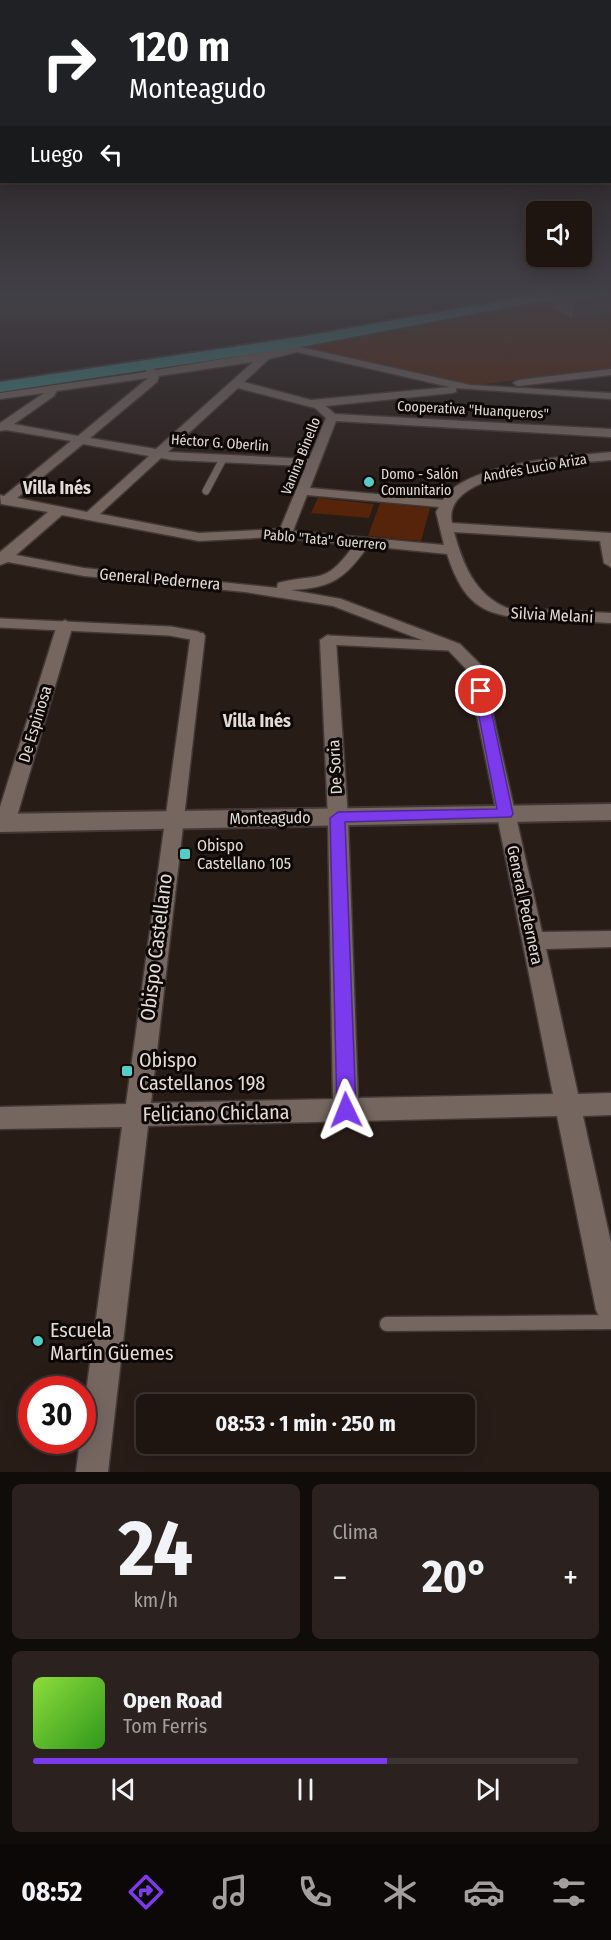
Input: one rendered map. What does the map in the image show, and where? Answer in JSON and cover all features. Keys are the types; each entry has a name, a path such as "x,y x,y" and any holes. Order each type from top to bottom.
{"main road":[{"path":"0,378 91,362"},
{"path":"122,362 146,368"},
{"path":"0,387 182,362"}],"street":[{"path":"0,396 53,388 146,368 260,362"},
{"path":"90,516 260,362"},
{"path":"351,362 470,388"},
{"path":"3,500 153,380 146,368"},
{"path":"517,387 611,372"},
{"name":"Vanina Binello","path":"237,384 310,404 332,415 285,534"},
{"path":"310,404 470,388 517,387 611,396"},
{"path":"3,427 50,394 53,388"},
{"path":"332,415 342,402"},
{"name":"Cooperativa \"Huanqueros\"","path":"332,415 611,432"},
{"name":"Héctor G. Oberlin","path":"3,427 81,438 172,456 314,463"},
{"name":"Andrés Lucio Ariza","path":"444,504 474,480 487,474 611,456"},
{"path":"303,491 444,504 443,512 453,550"},
{"name":"Pablo \"Tata\" Guerrero","path":"3,500 199,537 285,534 453,550"},
{"path":"2,558 59,510"},
{"path":"446,527 609,537 611,563"},
{"path":"245,587 296,585 334,578 344,571 363,543"},
{"name":"Silvia Melani","path":"453,550 467,583 482,601 494,610 504,613 611,618"},
{"name":"General Pedernera","path":"2,558 84,572 245,587 336,602 454,647 476,670 611,1310"},
{"name":"De Espinosa","path":"3,823 65,625"},
{"name":"Obispo Castellano","path":"92,1472 172,820 197,636"},
{"name":"De Soria","path":"328,640 338,818 346,1110"},
{"name":"Monteagudo","path":"3,823 611,812"},
{"path":"533,941 611,939"},
{"name":"Feliciano Chiclana","path":"0,1118 611,1104"}],"lane":[{"path":"206,491 223,459"},
{"path":"0,623 170,631 197,636"},
{"path":"328,640 454,647"},
{"path":"387,1324 611,1322"}],"shaded area":[{"path":"362,362 611,362 611,368 468,386"},
{"path":"318,498 374,504 369,518 311,513"},
{"path":"380,503 430,508 421,541 368,536"}],"place":[{"name":"Domo - Salón Comunitario","path":"369,482"},
{"name":"Obispo Castellano 105","path":"185,854"},
{"name":"Obispo Castellanos 198","path":"127,1071"},
{"name":"Escuela Martín Güemes","path":"38,1341"}],"district":[{"name":"Villa Inés","path":"57,488"},
{"name":"Villa Inés","path":"257,721"}],"route":[{"path":"346,1110 338,818 506,814 481,691"}]}
